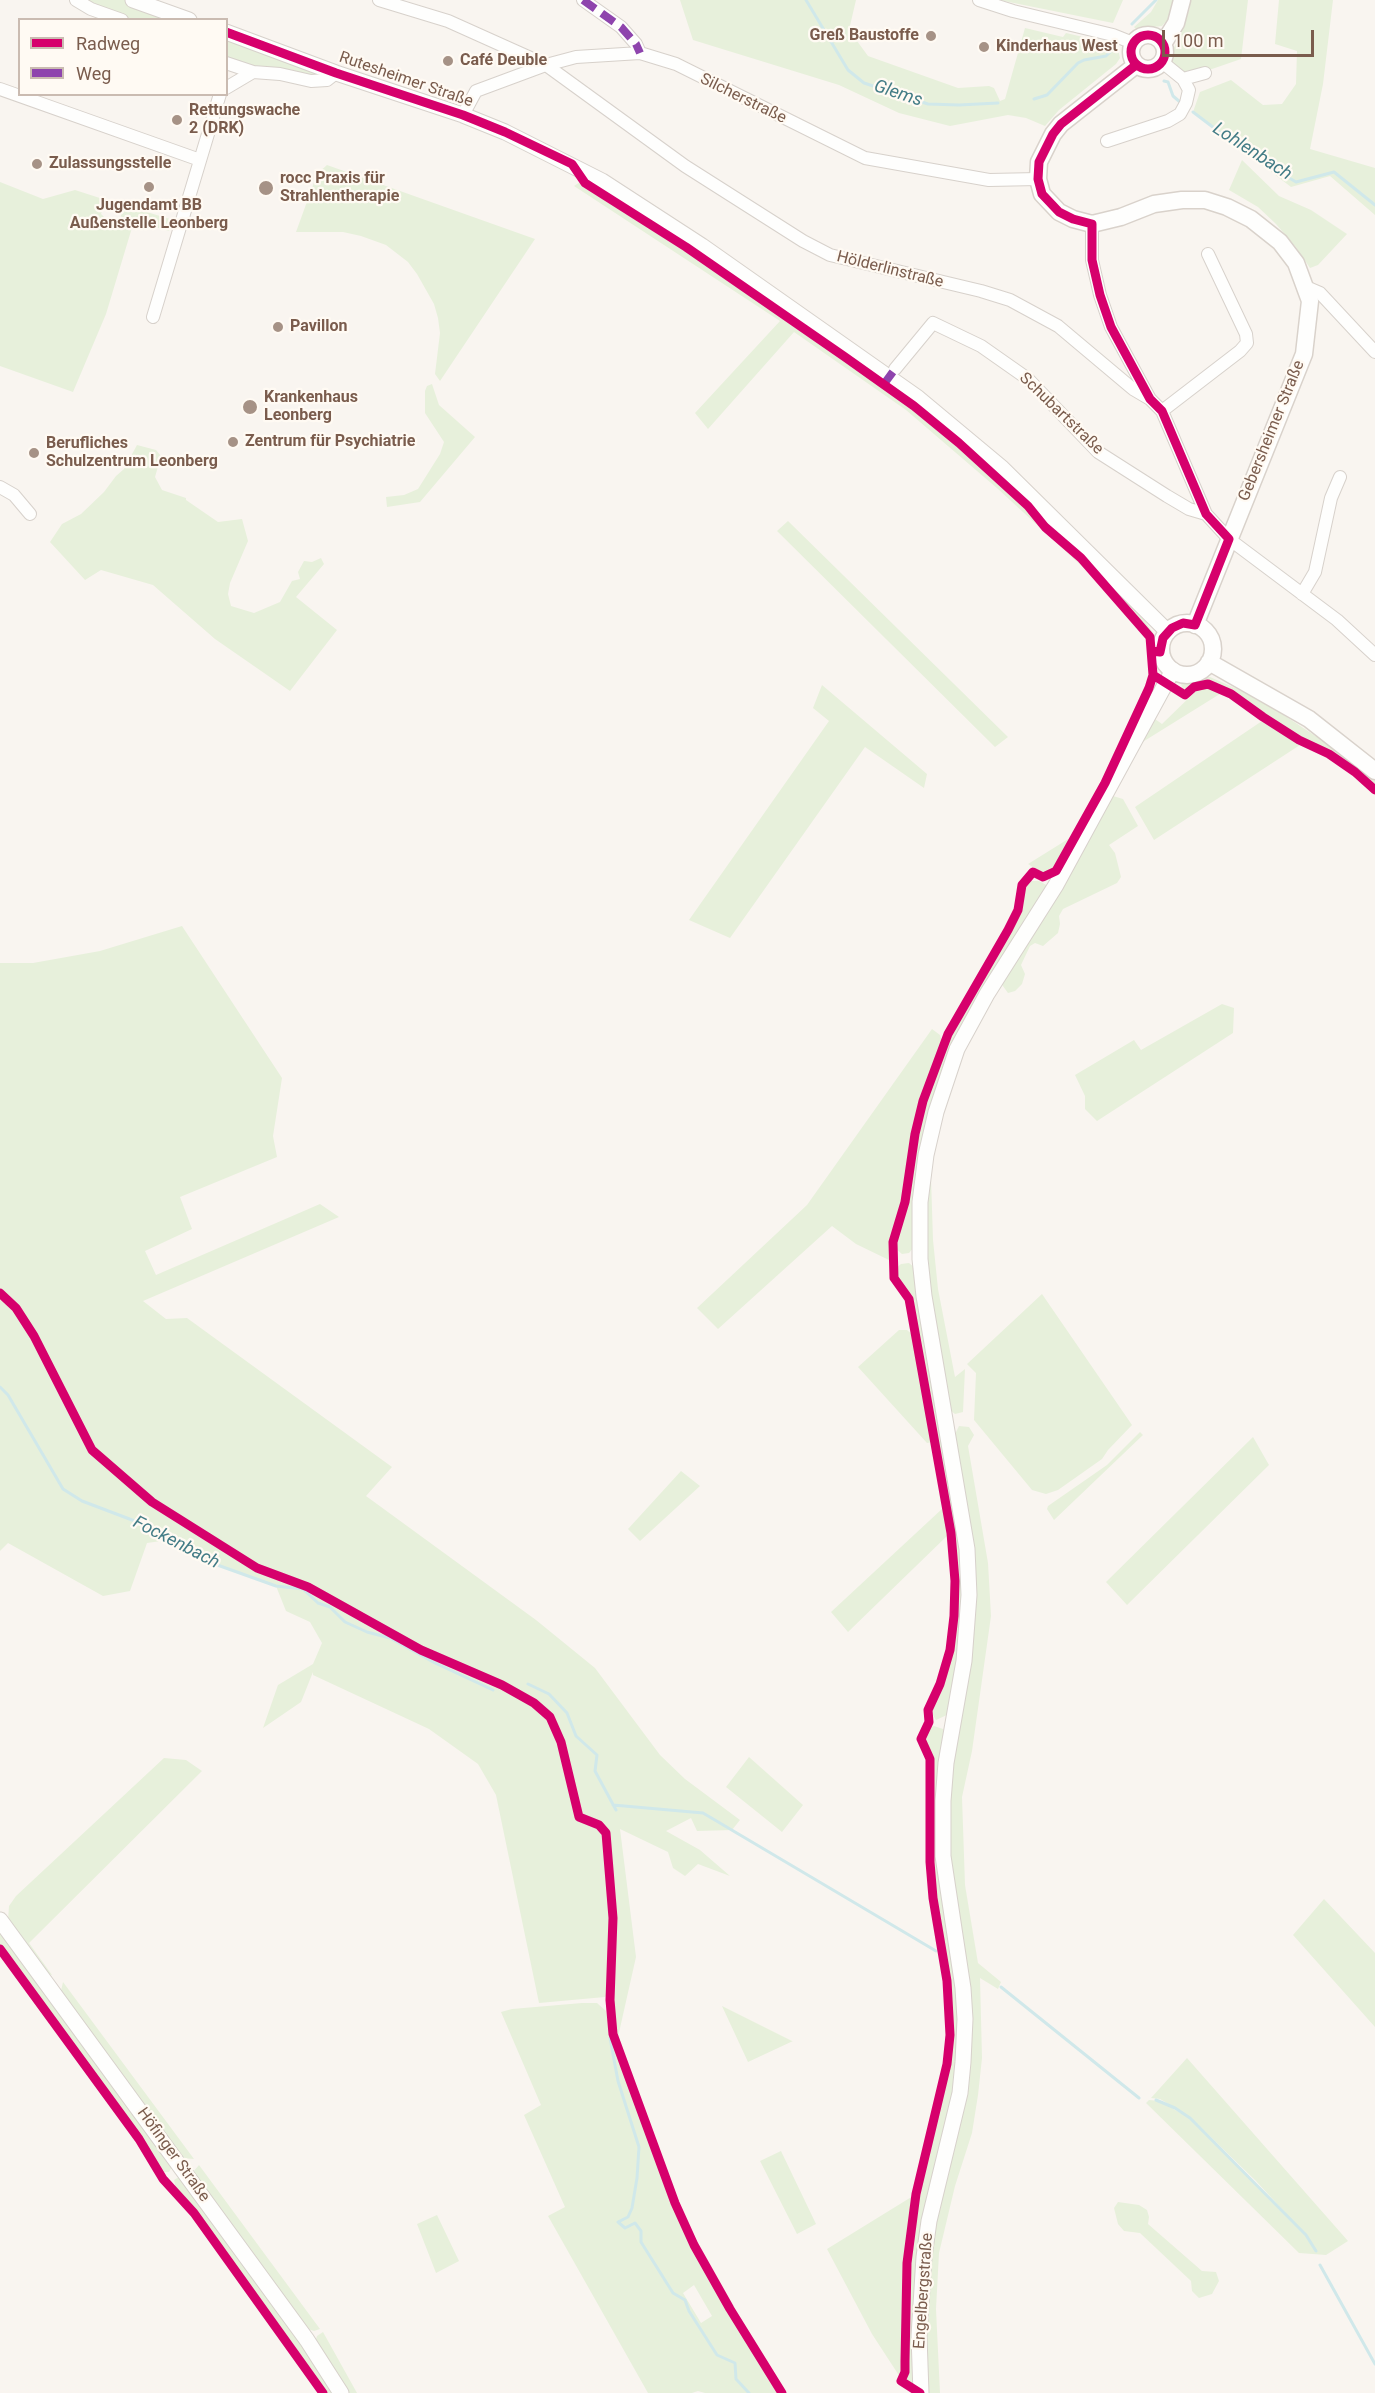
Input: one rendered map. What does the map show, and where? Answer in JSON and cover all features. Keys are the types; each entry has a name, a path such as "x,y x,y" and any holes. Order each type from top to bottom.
{"main road":[{"path":"1159,40 1176,23 1182,0"},
{"path":"1145,35 1159,40 1165,53 1162,62 1153,69 1136,65 1131,54 1133,43 1145,35"},
{"path":"1092,224 1059,212 1042,194 1038,179 1039,162 1053,134 1061,124 1136,65"},
{"name":"Gebersheimer Straße","path":"1092,224 1121,217 1154,204 1182,200 1205,200 1227,207 1251,219 1280,242 1296,263 1310,301 1304,354 1196,625"},
{"path":"1183,623 1196,625 1206,632 1212,643 1209,662 1199,671 1186,675 1167,666 1160,652 1163,638 1168,632 1183,623"},
{"path":"1209,662 1309,719 1375,771"}],"street":[{"path":"76,0 91,9 116,18"},
{"path":"133,0 183,18"},
{"name":"Hölderlinstraße","path":"380,0 448,21 546,65 685,166 803,241 830,255 1010,300 1058,326 1133,389 1150,399"},
{"path":"583,0 621,27 636,44 640,53"},
{"path":"979,0 1013,11 1113,35 1133,43"},
{"name":"Rutesheimer Straße","path":"228,33 336,73 463,115 505,132 602,181 702,246 889,377 1002,468 1168,632"},
{"name":"Silcherstraße","path":"463,115 476,91 546,65 576,57 640,53 676,64 865,158 989,180 1038,179"},
{"path":"1107,141 1168,121 1180,114 1189,90 1183,79 1162,62"},
{"name":"Rutesheimer Straße","path":"228,64 253,72 280,74 311,81 327,80 336,73"},
{"path":"228,87 253,72"},
{"path":"1183,79 1204,73"},
{"path":"0,89 18,95"},
{"path":"20,96 200,160"},
{"path":"153,317 219,96"},
{"path":"1092,224 1092,260 1100,295 1111,327 1150,399 1162,411 1206,514"},
{"path":"1162,411 1240,351 1247,343 1246,334 1208,254"},
{"path":"1306,287 1320,293 1375,352"},
{"name":"Schubartstraße","path":"895,369 933,323 954,331 1004,360 1028,380 1098,452 1189,509 1206,514 1229,540 1337,620 1375,655"},
{"path":"1302,594 1315,572 1331,498 1340,477"},
{"path":"0,487 14,495 30,514"},
{"name":"Engelbergstraße","path":"921,2393 919,2336 921,2286 929,2221 960,2093 963,2062 965,2019 963,1988 943,1856 943,1801 946,1763 964,1661 969,1595 968,1549 920,1259 920,1202 926,1155 936,1112 957,1050 987,994 1056,885 1173,670"},
{"name":"Höfinger Straße","path":"0,1920 307,2340 341,2393"}],"green space":[{"path":"76,0 133,0 186,18 120,18"},
{"path":"680,0 856,0 849,30 868,56 958,88 989,86 994,88 1000,101 1005,99 1025,28 1063,37 1066,33 1109,43 1118,49 1120,58 1116,64 1059,110 1045,126 1026,118 1008,115 950,126 899,113 839,85 693,40"},
{"path":"999,0 1123,0 1113,23"},
{"path":"1158,0 1176,0 1170,17 1162,26 1136,29 1134,27 1151,12"},
{"path":"1189,0 1248,0 1241,59 1183,79 1162,62 1175,46 1190,8"},
{"path":"1279,0 1333,0 1323,84 1310,149 1375,168 1375,215 1330,176 1291,187 1193,112 1200,92 1231,80 1263,105 1282,104 1296,84 1297,51 1275,44"},
{"path":"228,33 311,64 327,80 228,63"},
{"path":"1242,160 1279,196 1311,210 1347,234 1318,265 1310,268 1276,224 1258,207 1229,190"},
{"path":"327,165 535,239 440,381 435,374 440,333 438,318 434,304 408,262 386,245 361,236 343,232 296,232 317,174"},
{"path":"586,178 636,209 858,361 960,438 1022,496 1029,504 1027,509 1061,544 1074,555 1080,551 1145,621 1153,633 1155,644 1148,642 1140,628 1087,571 998,489 906,410 794,332 708,429 695,413 780,321 574,186"},
{"path":"0,182 43,199 75,190 106,200 101,214 117,229 124,205 173,220 169,231 134,221 106,314 73,392 0,366"},
{"path":"432,384 439,405 475,437 420,502 387,507 386,497 404,495 418,489 440,454 444,442 425,413 425,391 427,386"},
{"path":"137,445 156,450 161,456 155,477 162,490 186,498 218,522 242,519 248,541 230,583 228,594 231,606 254,613 280,602 292,581 300,579 298,572 304,561 312,562 321,558 324,564 296,597 337,630 290,691 215,639 153,585 101,570 85,580 50,542 62,524 81,514 104,492 124,469"},
{"path":"788,521 1008,737 995,747 777,531"},
{"path":"1202,677 1210,677 1258,698 1344,755 1375,780 1375,787 1329,751 1282,727 1235,692 1207,681 1183,689 1181,684"},
{"path":"822,685 927,774 924,788 865,747 730,938 689,920 829,721 813,708"},
{"path":"1207,687 1223,692 1141,743 1155,719 1162,724 1198,689"},
{"path":"1262,721 1300,745 1154,840 1135,807"},
{"path":"1113,796 1123,799 1138,826 1109,845 1115,853 1121,877 1117,883 1063,909 1059,916 1058,933 1043,946 1035,943 1030,946 1021,965 1025,974 1022,984 1015,991 1008,993 1000,982 1061,889"},
{"path":"1073,836 1053,872 1041,872 1028,864"},
{"path":"1029,881 1039,881 1048,886 948,1057 914,1247 909,1253 902,1254 895,1248 895,1241 906,1206 924,1107 951,1035 1009,933"},
{"path":"182,926 282,1078 273,1136 277,1157 180,1197 192,1229 145,1251 156,1275 320,1204 339,1217 143,1301 166,1319 187,1318 392,1467 366,1496 536,1620 595,1668 660,1755 685,1779 740,1820 732,1830 697,1831 691,1818 666,1831 700,1850 730,1876 698,1864 685,1876 673,1868 668,1852 620,1829 636,1957 618,2037 613,2009 616,1917 604,1845 610,1918 609,1992 605,1997 539,2003 496,1795 478,1764 429,1729 313,1675 313,1672 301,1702 263,1728 278,1685 313,1664 322,1643 310,1622 286,1611 276,1586 209,1562 161,1541 147,1543 130,1591 103,1596 8,1543 0,1551 0,963 33,963 100,951"},
{"path":"1222,1004 1234,1008 1233,1033 1097,1121 1085,1109 1085,1096 1075,1075 1134,1040 1141,1050"},
{"path":"932,1029 940,1035 942,1041 912,1135 904,1203 890,1246 889,1260 856,1244 832,1226 718,1329 697,1308 807,1205"},
{"path":"931,1178 933,1240 938,1289 955,1377 965,1369 963,1412 955,1414 950,1410 941,1364 925,1253 928,1182"},
{"path":"909,1263 915,1268 961,1538 962,1627 949,1714 936,1720 932,1709 942,1687 952,1649 956,1620 956,1566 953,1531 912,1298 896,1276 896,1268 901,1264"},
{"path":"1042,1294 1132,1425 1102,1459 1058,1490 1046,1494 1032,1490 974,1420 976,1373 967,1364"},
{"path":"899,1330 907,1330 914,1336 932,1442 927,1443 858,1367"},
{"path":"959,1426 969,1427 974,1435 968,1446 988,1563 991,1616 972,1751 962,1797 965,1885 978,1963 1001,1982 998,1989 980,1978 982,2058 978,2095 972,2133 955,2186 939,2253 936,2309 940,2393 928,2393 925,2336 930,2247 966,2089 948,1836 952,1761 970,1662 955,1434"},
{"path":"1140,1432 1143,1435 1054,1520 1047,1509 1048,1506 1107,1465"},
{"path":"1253,1437 1269,1465 1127,1605 1106,1582"},
{"path":"681,1471 700,1486 640,1541 628,1529"},
{"path":"943,1508 948,1535 848,1632 831,1612"},
{"path":"934,1726 943,1729 945,1734 940,1763 959,2015 954,2091 914,2383 910,2384 906,2379 910,2254 918,2193 944,2092 952,2037 949,1980 932,1861 933,1758 924,1740 926,1729"},
{"path":"749,1757 803,1805 782,1832 726,1787"},
{"path":"164,1758 186,1760 202,1771 29,1943 52,1975 48,1974 8,1920 9,1906 16,1896"},
{"path":"1324,1899 1375,1953 1375,2027 1293,1935"},
{"path":"0,1930 173,2165 169,2172 161,2172 142,2138 0,1945"},
{"path":"63,1982 194,2159 182,2158 61,1991"},
{"path":"597,2003 606,2011 610,2030 672,2204 712,2284 780,2393 705,2393 698,2391 648,2393 548,2216 565,2207 524,2115 541,2105 501,2012 512,2009","holes":["694,2285 712,2316 701,2323 683,2293"]},
{"path":"722,2006 792,2041 793,2041 748,2062"},
{"path":"1187,2058 1348,2241 1326,2255 1299,2253 1146,2103 1149,2100 1160,2101 1189,2118 1302,2231 1256,2181 1190,2117 1160,2099 1151,2098"},
{"path":"781,2151 816,2224 797,2234 760,2161"},
{"path":"199,2165 320,2329 314,2331 305,2328 193,2172"},
{"path":"179,2177 183,2178 336,2393 326,2393 294,2345 196,2211 177,2193 174,2180"},
{"path":"913,2196 905,2264 903,2370 900,2377 872,2334 827,2249"},
{"path":"1118,2202 1139,2205 1147,2210 1148,2224 1202,2271 1216,2272 1219,2281 1212,2294 1199,2298 1192,2291 1191,2281 1140,2233 1124,2231 1118,2224 1114,2208"},
{"path":"437,2215 459,2261 436,2273 417,2224"},
{"path":"323,2332 357,2393 347,2393 315,2342 317,2336"}],"waterway":[{"name":"Glems","path":"806,0 848,70 864,83 928,104 998,103"},
{"name":"Glems","path":"1132,24 1156,0"},
{"name":"Glems","path":"1034,99 1047,95 1078,63 1106,56 1113,49"},
{"path":"1164,81 1168,82 1173,96 1180,102"},
{"name":"Lohlenbach","path":"1193,112 1247,153 1296,182 1334,172 1375,205"},
{"name":"Fockenbach","path":"0,1387 8,1395 63,1489 82,1501 148,1526 186,1544 209,1562 276,1586 303,1589 318,1603 330,1607 345,1622 367,1632 390,1638 435,1663 493,1690"},
{"name":"Fockenbach","path":"528,1684 549,1694 567,1713 576,1736 597,1755 595,1771 616,1810"},
{"path":"613,1805 703,1813 936,1951"},
{"path":"1001,1987 1139,2098"},
{"name":"Fockenbach","path":"610,2038 618,2081 639,2147 632,2208 628,2217 618,2222 625,2228 635,2223 641,2231 641,2242 673,2293 685,2300 689,2311 717,2355 735,2363 736,2379 749,2393"},
{"path":"1156,2100 1175,2108 1190,2118 1306,2235 1316,2251"},
{"path":"1320,2265 1375,2364"}],"marked path":[{"path":"583,0 621,27 636,44 640,53"},
{"path":"884,384 895,369"}],"cycle path":[{"path":"228,33 336,73 463,115 572,164 585,183 686,247 914,406 959,443 1028,506 1045,527 1081,558 1150,637 1153,675 1149,688 1105,783 1056,871 1043,877 1033,872 1022,885 1018,910 948,1034 923,1101 915,1134 905,1202 893,1242 894,1278 909,1299 951,1533 955,1581 950,1650 940,1684 928,1710 929,1722 921,1739 930,1759 930,1862 933,1898 947,1981 950,2035 947,2064 916,2194 907,2263 905,2372 901,2381 920,2393"},
{"path":"1148,35 1160,40 1165,52 1160,64 1148,69 1136,64 1131,52 1136,40 1148,35"},
{"path":"1136,65 1061,124 1053,134 1039,162 1038,179 1042,194 1059,212 1092,224 1092,260 1100,295 1111,327 1150,399 1162,411 1206,514 1229,539 1195,625 1183,623 1172,628 1163,638 1160,652 1152,651"},
{"path":"1153,675 1185,695 1194,687 1208,684 1231,694 1299,740 1329,754 1355,772 1375,790"},
{"path":"0,1293 16,1308 34,1336 92,1450 152,1502 257,1568 308,1587 421,1650 502,1685 534,1703 550,1717 561,1742 579,1817 599,1825 606,1833 613,1918 610,2000 613,2034 675,2203 694,2245 782,2393"},
{"path":"0,1949 139,2139 163,2179 194,2213 323,2393"}],"place":[{"name":"Greß Baustoffe","path":"931,36"},
{"name":"Kinderhaus West","path":"984,47"},
{"name":"Café Deuble","path":"448,61"},
{"name":"Rettungswache 2 (DRK)","path":"177,120"},
{"name":"Zulassungsstelle","path":"37,164"},
{"name":"Jugendamt BB Außenstelle Leonberg","path":"149,187"},
{"name":"rocc Praxis für Strahlentherapie","path":"266,188"},
{"name":"Pavillon","path":"278,327"},
{"name":"Krankenhaus Leonberg","path":"250,407"},
{"name":"Zentrum für Psychiatrie","path":"233,442"},
{"name":"Berufliches Schulzentrum Leonberg","path":"34,453"}]}
